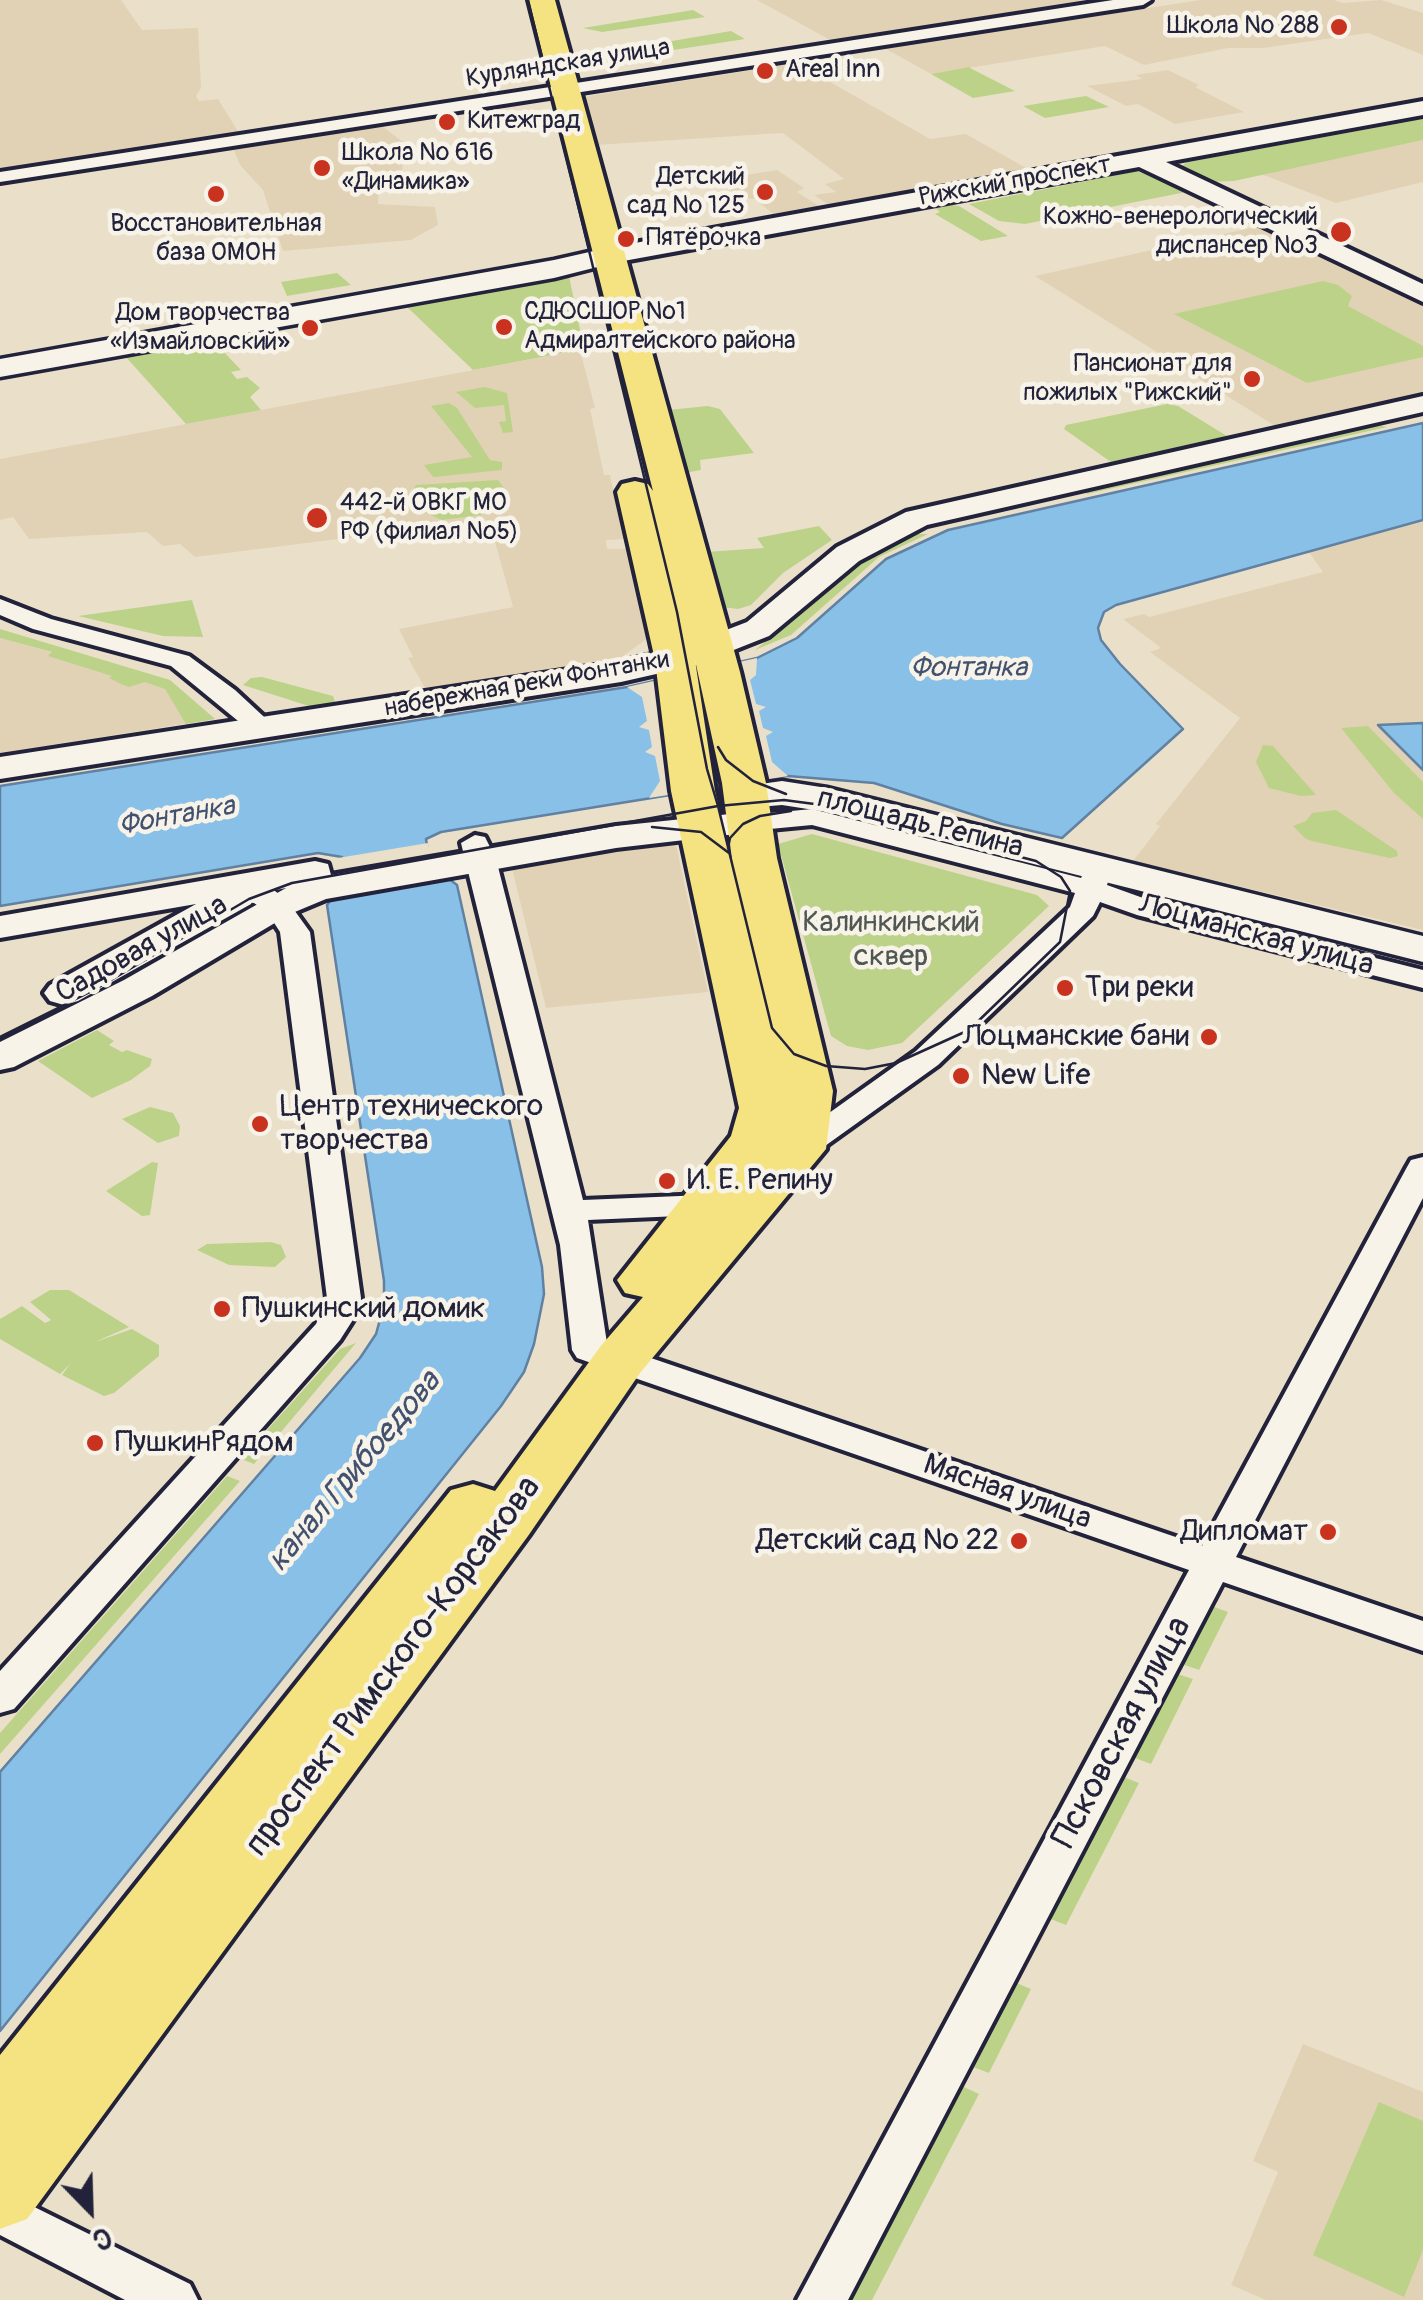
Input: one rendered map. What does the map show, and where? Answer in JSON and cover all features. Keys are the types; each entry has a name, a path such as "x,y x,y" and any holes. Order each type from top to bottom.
{"main road":[{"path":"522,0 554,92"},
{"path":"542,0 554,92 589,259 695,663 722,804 754,858 807,1091 746,1177"},
{"name":"Рижский проспект","path":"0,360 589,259"},
{"name":"Рижский проспект","path":"0,368 589,259"},
{"name":"площадь Репина","path":"722,804 782,793 816,798 1095,878"},
{"name":"Лоцманская улица","path":"1095,878 1259,923 1423,949"},
{"name":"проспект Римского-Корсакова","path":"0,2111 746,1177"},
{"name":"проспект Римского-Корсакова","path":"0,2195 482,1553 605,1355"}],"street":[{"name":"Курляндская улица","path":"0,177 1143,0"},
{"name":"Рижский проспект","path":"589,259 1423,108"},
{"path":"1142,159 1423,294"},
{"name":"набережная реки Фонтанки","path":"0,768 695,663 758,629 848,554 917,518 1423,404"},
{"path":"0,606 42,624 180,661 262,728"},
{"path":"0,927 192,894 316,889 341,875 478,851 629,835 722,804"},
{"path":"478,851 605,1355"},
{"path":"568,1211 746,1177 927,1058 1083,910 1095,878"},
{"path":"0,1698 339,1315 344,1298 342,1269 295,932 268,893"},
{"name":"Садовая улица","path":"0,1026 268,893"},
{"name":"Садовая улица","path":"0,1058 152,980 268,893"},
{"name":"Лоцманская улица","path":"1259,923 1423,979"},
{"name":"Псковская улица","path":"822,2300 1423,1167"},
{"name":"Мясная улица","path":"605,1355 1423,1636"},
{"path":"0,2212 173,2300"}],"shaded area":[{"path":"0,0 121,0 142,30 198,28 201,88 196,96 199,101 218,99 239,133 0,169"},
{"path":"757,0 1098,0 832,41"},
{"path":"1200,0 1381,0 1423,13 1423,55 1368,33 1263,48 1228,48 1144,65 1105,46 931,74 886,49"},
{"path":"797,63 930,139 966,134 1028,169 829,205 814,195 836,192 825,184 844,179 783,133 596,145 584,98 588,96"},
{"path":"1168,70 1244,112 1175,124 1138,104 1126,106 1087,86 1142,79 1136,75"},
{"path":"382,126 403,142 402,177 408,187 379,190 378,204 435,207 438,225 411,240 283,251 263,190 240,165 234,150"},
{"path":"1423,140 1423,182 1336,203 1261,174"},
{"name":"Детский сад № 125","path":"777,170 804,188 797,192 819,206 773,214 755,199 736,197 721,179"},
{"path":"1264,225 1423,301 1423,397 1280,429 1035,276"},
{"name":"442-й ОВКГ МО РФ (филиал №5)","path":"580,350 595,408 590,409 604,475 610,475 624,539 606,540 607,549 632,549 651,636 620,658 425,688 408,658 413,657 399,629 513,607 489,520 195,557 180,544 163,546 147,532 29,539 13,517 0,520 0,459"},
{"path":"1423,520 1423,723 1379,726 1423,770 1423,930 1133,861 1160,826 1156,824 1240,718 1150,652 1161,648 1123,619 1144,614 1149,617 1323,572 1309,552"},
{"path":"0,638 178,687 215,719 0,753"},
{"path":"675,840 708,992 546,1008 510,860"},
{"path":"1303,2044 1423,2092 1423,2300 1266,2300 1231,2285 1278,2172 1253,2161"}],"green space":[{"path":"693,10 705,17 602,32 583,28"},
{"path":"731,31 745,39 608,60 589,55"},
{"path":"970,67 1015,91 973,98 931,74"},
{"path":"1086,96 1109,107 1045,118 1023,106"},
{"path":"1423,119 1423,140 1234,181 1208,182 1179,167 1188,162"},
{"path":"1137,171 1186,192 1025,224 999,221 969,204"},
{"path":"952,205 1008,236 981,241 935,214 940,212 935,208"},
{"path":"337,273 351,285 287,296 281,282"},
{"name":"СДЮСШОР №1 Адмиралтейского района","path":"569,276 584,349 473,370 405,305"},
{"path":"1323,281 1338,285 1352,296 1348,306 1423,346 1423,357 1307,383 1174,314"},
{"path":"213,340 218,346 213,347 222,350 241,370 231,372 237,379 247,377 260,388 250,397 261,410 186,424 125,356"},
{"path":"485,387 507,393 513,432 503,433 499,422 506,421 504,405 475,408 456,392"},
{"path":"449,403 457,408 490,460 502,462 502,470 433,477 424,465 472,457 431,406"},
{"path":"1167,404 1178,406 1227,436 1111,462 1064,429 1066,425"},
{"path":"708,406 720,409 754,453 700,460 701,470 685,473 668,410"},
{"path":"1374,424 1387,427 1085,492 1091,487"},
{"path":"498,480 504,488 409,498 416,485"},
{"path":"503,491 507,501 481,515 442,520 407,504"},
{"path":"819,526 832,540 783,573 751,605 738,609 722,607 706,552 764,548 757,538"},
{"path":"912,534 928,534 879,557 791,635 755,650 875,553"},
{"path":"192,600 203,637 163,636 78,616"},
{"path":"0,629 170,680 215,719 186,724 165,689 145,682 129,687 109,678 112,676 48,656 52,652 0,638"},
{"path":"262,677 333,696 335,702 315,708 243,685 251,678"},
{"path":"1368,726 1423,782 1423,819 1394,793 1341,728"},
{"path":"1263,745 1273,746 1316,795 1301,796 1269,788 1256,762"},
{"path":"1336,810 1397,851 1398,856 1390,858 1316,842 1306,839 1293,826 1306,821 1312,813"},
{"name":"Калинкинский сквер","path":"812,834 1037,895 1049,906 902,1043 868,1050 847,1046 831,1036 778,844"},
{"path":"97,1030 114,1041 109,1045 122,1052 127,1050 152,1059 150,1066 131,1080 92,1098 38,1061"},
{"path":"150,1107 173,1113 180,1126 179,1136 158,1143 122,1119"},
{"path":"152,1162 158,1163 150,1215 142,1216 106,1191"},
{"path":"207,1244 281,1245 286,1257 275,1267 229,1265 197,1250"},
{"path":"50,1290 69,1290 129,1327 95,1342 132,1329 159,1345 159,1356 114,1393 104,1396 62,1375 70,1364 60,1374 0,1339 0,1319 22,1306 45,1323 51,1320 30,1302"},
{"path":"356,1343 254,1464 241,1459 340,1349"},
{"path":"227,1476 240,1481 0,1754 0,1733"},
{"path":"1206,1604 1228,1612 1199,1670 1176,1662"},
{"path":"1171,1672 1193,1679 1151,1764 1127,1755"},
{"path":"1116,1774 1139,1783 1066,1925 1043,1916"},
{"path":"1009,1980 1031,1989 989,2073 965,2064"},
{"path":"955,2083 979,2094 872,2300 841,2300"},
{"path":"1379,2102 1423,2121 1423,2250 1404,2297 1313,2255"}],"water":[{"path":"1423,423 1423,520 1116,605 1104,612 1098,628 1101,640 1183,729 1062,838 1002,824 874,783 788,776 441,832 426,839 432,878 449,879 457,885 542,1267 544,1294 524,1372 501,1406 0,2031 0,1772 360,1358 376,1334 384,1305 384,1281 327,905 333,897 347,892 342,857 318,853 0,906 0,786 627,687 757,658 797,638 886,559 948,530"},
{"path":"1423,723 1423,770 1378,725"}],"pier":[{"path":"757,658 756,675 750,680 756,704 766,707 759,711 763,728 773,732 766,736 772,762 788,776 649,798 660,781 655,756 645,752 652,747 649,730 639,727 647,721 642,697 627,687"},
{"path":"428,843 435,876 344,892 338,858"}],"tram line":[{"path":"528,0 677,612 707,769 718,806"},
{"path":"718,747 726,760 753,781 786,794"},
{"path":"718,806 784,800 822,805 1036,861 1061,877 1070,891 1060,942 969,1030 896,1063 865,1069 826,1066 794,1054 772,1028 728,848"},
{"path":"0,1037 94,990 249,899 292,883 718,806"},
{"path":"718,806 728,848"},
{"path":"728,848 730,838 743,824 760,816 791,811"},
{"path":"652,827 701,832 729,853"}],"place":[{"name":"Школа № 288","path":"1339,27"},
{"name":"Areal Inn","path":"765,71"},
{"name":"Китежград","path":"447,122"},
{"name":"Школа № 616 «Динамика»","path":"322,168"},
{"name":"Детский сад № 125","path":"765,192"},
{"name":"Восстановительная база ОМОН","path":"216,194"},
{"name":"Кожно-венерологический диспансер №3","path":"1341,232"},
{"name":"Пятёрочка","path":"626,239"},
{"name":"СДЮСШОР №1 Адмиралтейского района","path":"504,327"},
{"name":"Дом творчества «Измайловский»","path":"310,328"},
{"name":"Пансионат для пожилых \"Рижский\"","path":"1252,379"},
{"name":"442-й ОВКГ МО РФ (филиал №5)","path":"317,518"},
{"name":"Три реки","path":"1065,988"},
{"name":"Лоцманские бани","path":"1209,1037"},
{"name":"New Life","path":"961,1076"},
{"name":"Центр технического творчества","path":"260,1124"},
{"name":"И. Е. Репину","path":"667,1181"},
{"name":"Пушкинский домик","path":"222,1309"},
{"name":"ПушкинРядом","path":"95,1443"},
{"name":"Дипломат","path":"1328,1532"},
{"name":"Детский сад № 22","path":"1019,1541"}],"water label":[{"name":"Фонтанка","path":"969,669"},
{"name":"Фонтанка","path":"177,817"},
{"name":"канал Грибоедова","path":"355,1472"}]}
